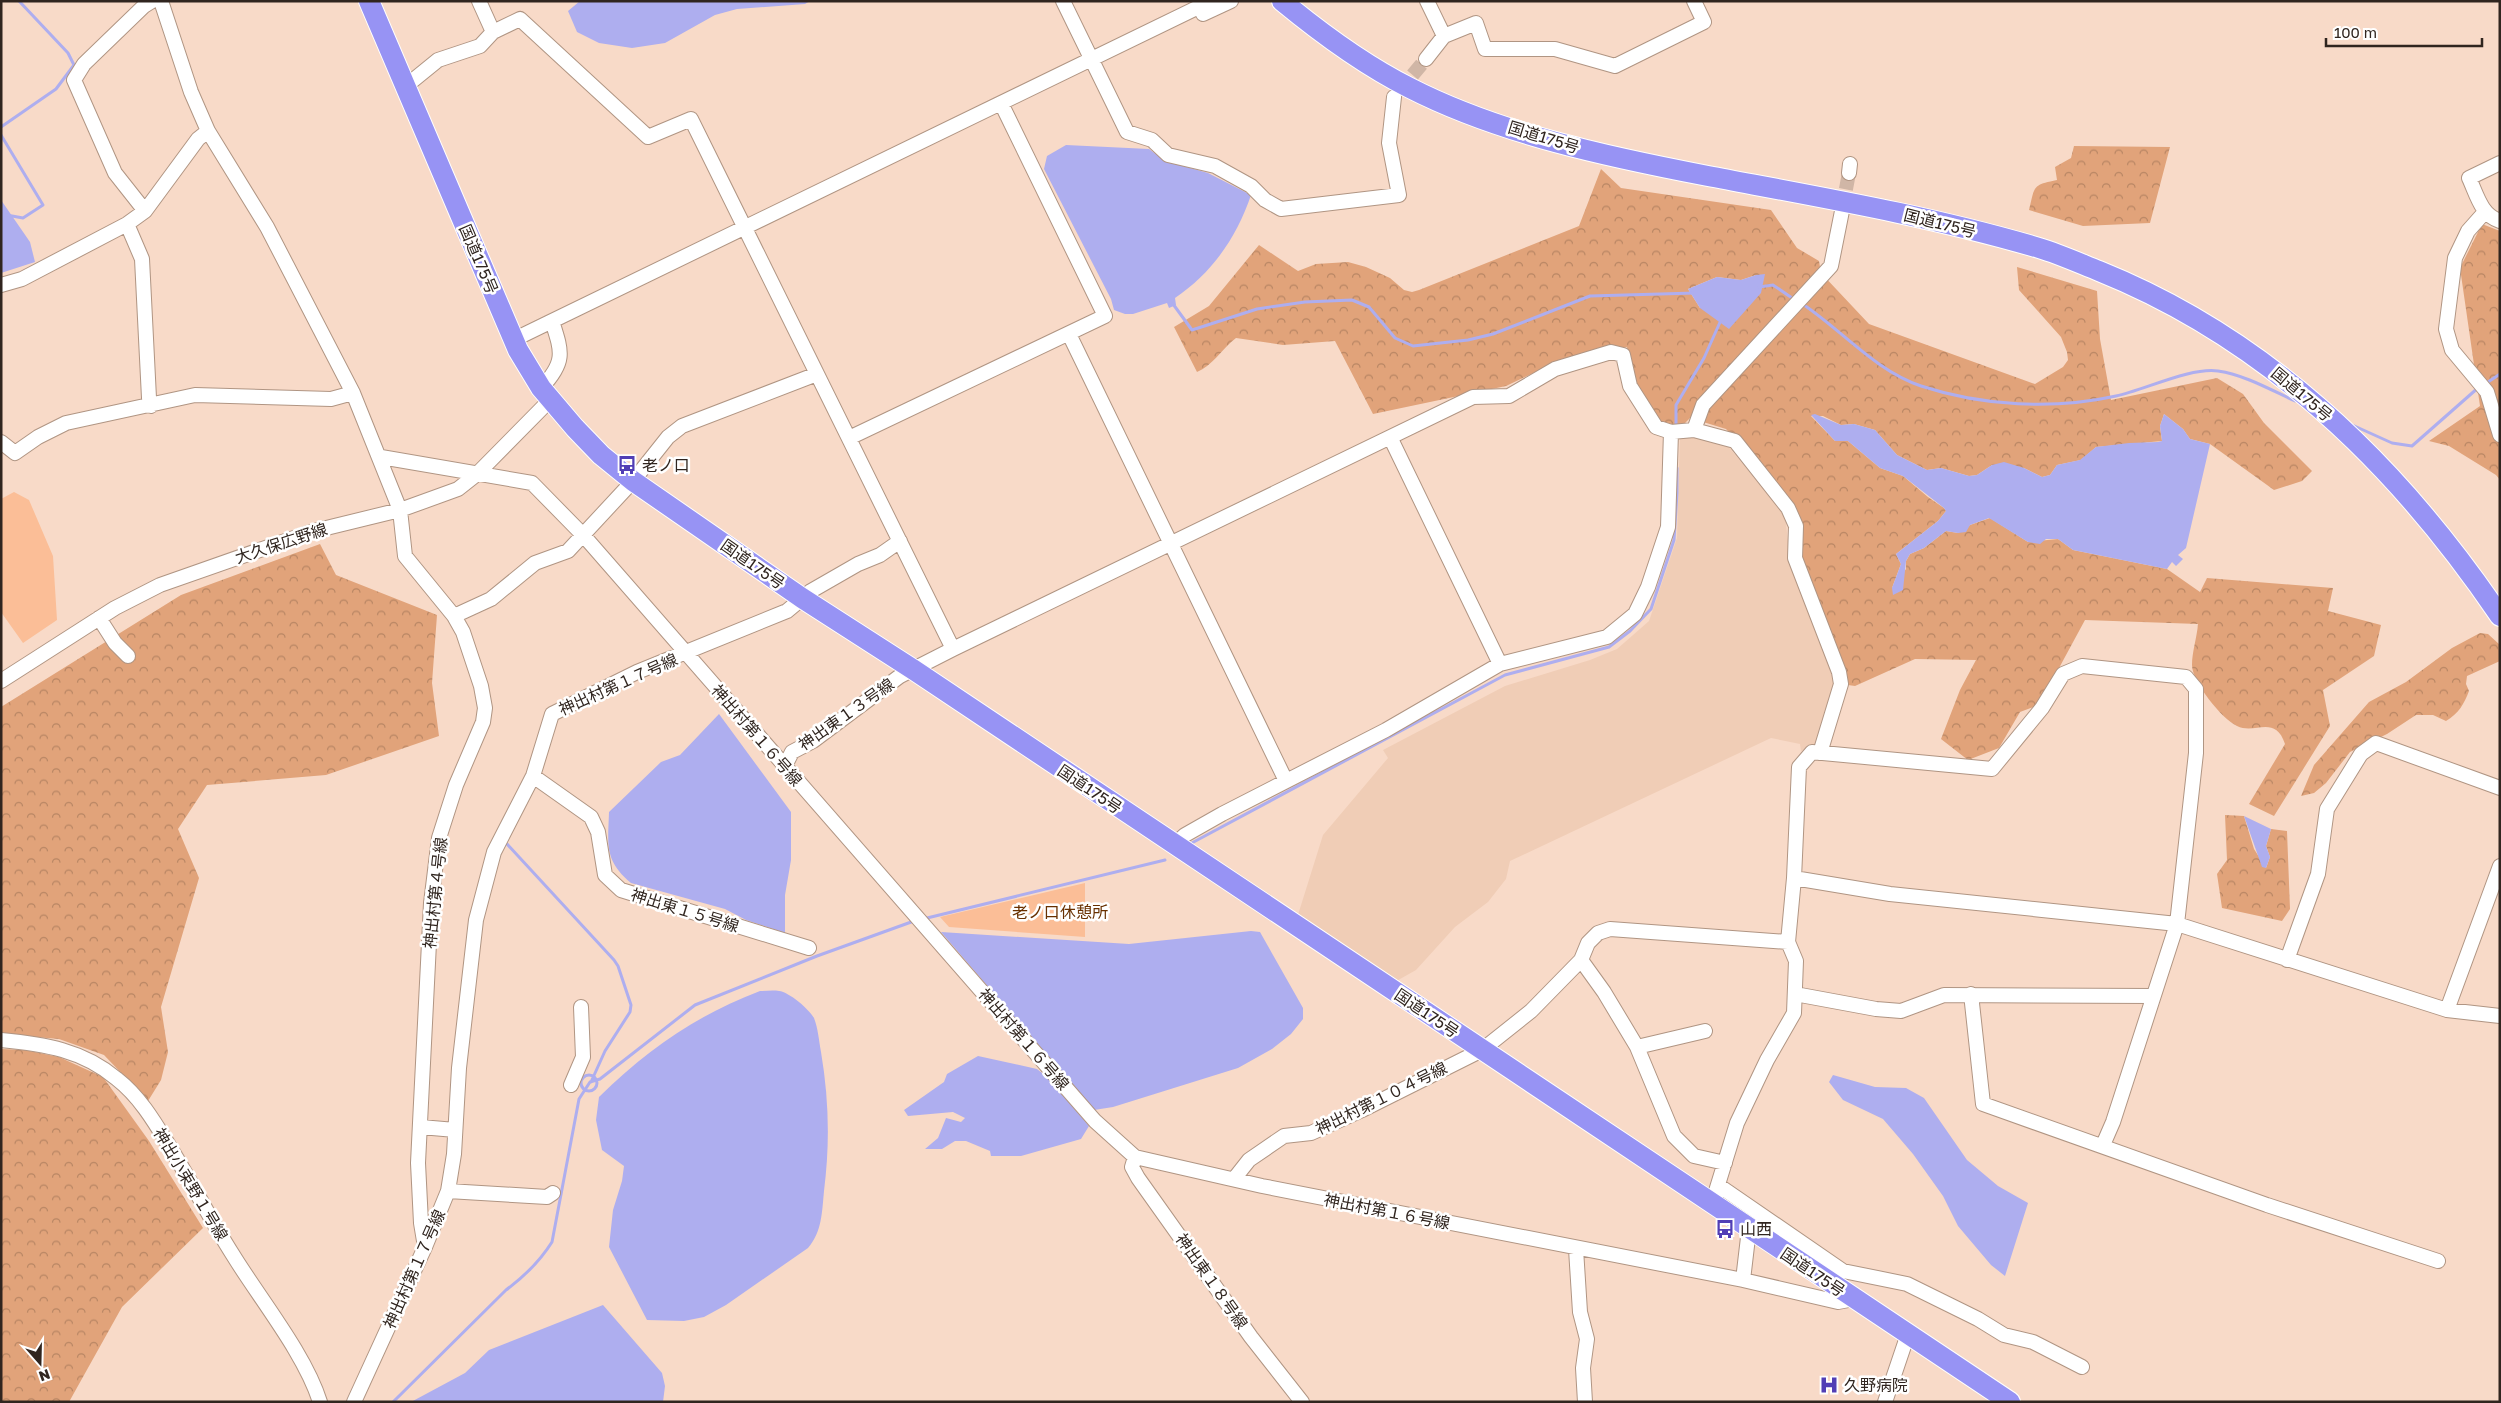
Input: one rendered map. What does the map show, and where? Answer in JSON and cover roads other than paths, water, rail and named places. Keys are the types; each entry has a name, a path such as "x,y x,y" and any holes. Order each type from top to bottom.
{"highway":[{"name":"国道175号","path":"369,1 513,340 546,394 601,454 633,481 802,598 914,670 1482,1050 1715,1194 1750,1229 1908,1334 1989,1396 2010,1402"},
{"name":"国道175号","path":"1282,1 1314,28 1364,62 1412,89 1473,115 1556,142 1632,161 1916,216 2043,249 2131,284 2196,317 2258,358 2304,394 2359,443 2404,490 2439,531 2500,616"}],"street":[{"path":"145,211 115,173 74,80 84,64 144,6 152,1"},
{"name":"神出村第４号線","path":"161,1 191,92 208,131 267,227 354,392 400,510 405,556 454,616 463,632 481,686 485,708 483,722 456,785 439,838 432,903 418,1163 421,1223 425,1247"},
{"path":"479,1 493,32"},
{"path":"1062,1 1127,132 1152,140 1168,155 1214,166 1251,186 1265,200 1281,209 1399,195 1389,143 1394,97"},
{"path":"513,340 1091,60 1194,6 1211,1"},
{"path":"1194,6 1200,15 1232,1"},
{"path":"1427,1 1444,36"},
{"path":"1426,60 1444,36 1476,23 1484,49 1555,49 1615,66 1704,22 1694,1"},
{"path":"406,86 438,60 480,46 493,32 520,19 648,137 691,118 953,649"},
{"path":"849,438 1105,316 1000,103"},
{"path":"1,285 22,279 127,224 145,211 198,139 208,131"},
{"path":"2500,163 2469,178 2484,213 2500,221"},
{"path":"1694,430 1703,405 1831,266 1842,211"},
{"path":"2484,213 2468,231 2454,258 2446,329 2452,350 2486,392 2500,435"},
{"path":"127,224 142,259 149,398 152,406"},
{"name":"大久保広野線","path":"1,681 99,618 160,585 314,531 400,510 458,489 477,474 546,394 555,374 561,350 552,321"},
{"path":"1069,334 1286,781"},
{"name":"神出東１３号線","path":"785,766 792,752 813,741 900,676 1474,397 1509,396 1555,369 1611,352 1623,355 1630,386 1656,427 1671,432"},
{"path":"454,616 491,599 535,563 568,551 584,536 633,481 668,437 682,426 817,374"},
{"path":"1,442 15,453 38,437 66,423 152,406 195,395 331,399 354,392"},
{"path":"1174,845 1185,835 1222,814 1386,730 1500,664 1607,637 1635,614 1648,587 1668,527 1671,432 1694,430 1734,441 1788,508 1796,526 1795,558 1836,665 1841,684 1820,753"},
{"path":"1391,438 1500,664"},
{"name":"神出村第１６号線","path":"380,457 532,483 584,536 1095,1121 1135,1157 1576,1249 1743,1280 1838,1302 1854,1299"},
{"name":"神出村第１７号線","path":"354,1402 425,1247 448,1191 455,1130 459,1068 476,920 494,852 533,776 552,714 637,672 787,610 802,598 858,564 880,555 900,541"},
{"path":"99,618 115,643 128,656"},
{"path":"2082,1367 2033,1342 2004,1335 1978,1319 1907,1284 1843,1271 1715,1194 1737,1123 1766,1060 1794,1013 1796,961 1788,942 1794,878 1800,767 1812,752 1992,769 2042,708 2063,674 2082,666 2186,677 2196,689 2196,753 2177,924 2113,1122 2103,1145"},
{"path":"2287,960 2318,874 2327,809 2361,754 2376,743 2500,788"},
{"name":"神出東１５号線","path":"533,776 591,817 598,832 605,875 621,890 808,948"},
{"path":"2447,1010 2500,866"},
{"path":"1794,878 1890,894 2177,924 2447,1010 2500,1016"},
{"name":"神出村第１０４号線","path":"1234,1179 1249,1160 1284,1136 1312,1132 1362,1110 1482,1050 1530,1011 1581,960 1588,942 1598,933 1610,929 1788,942"},
{"path":"1581,960 1604,992 1637,1047 1674,1136 1694,1156 1726,1163"},
{"path":"1796,994 1876,1009 1901,1011 1944,995 2153,996"},
{"path":"1971,994 1983,1104 2103,1145 2267,1205 2438,1261"},
{"path":"571,1085 583,1057 581,1007"},
{"path":"1637,1047 1705,1031"},
{"name":"神出小束野１号線","path":"1,1040 36,1044 75,1052 94,1062 118,1079 137,1098 158,1128 231,1253 304,1367 320,1402"},
{"path":"421,1127 455,1130"},
{"name":"神出東１８号線","path":"1135,1157 1132,1167 1138,1178 1252,1337 1302,1402"},
{"path":"448,1191 547,1197 552,1193"},
{"path":"1743,1280 1750,1229"},
{"path":"1576,1249 1580,1312 1587,1339 1583,1368 1585,1402"},
{"path":"1885,1402 1908,1334"}],"water":[{"path":"580,1 810,1 805,4 737,9 715,15 665,43 632,48 599,43 577,32 568,11"},
{"path":"1066,145 1149,149 1165,161 1208,173 1251,195 1231,239 1222,253 1201,277 1175,298 1176,305 1169,308 1167,303 1133,314 1125,314 1114,310 1111,299 1044,169 1047,156"},
{"path":"1,200 30,242 35,262 1,273"},
{"path":"1765,274 1761,293 1729,329 1700,308 1688,289 1717,277 1741,280"},
{"path":"1815,414 1841,425 1854,424 1875,430 1897,455 1927,470 1941,468 1969,476 1977,475 1992,465 2004,462 2024,468 2042,477 2050,475 2057,465 2080,460 2096,447 2162,441 2160,426 2164,414 2183,429 2190,439 2210,444 2186,548 2178,555 2183,559 2176,566 2172,562 2167,569 2073,550 2058,539 2046,539 2040,544 2028,542 1989,518 1970,525 1966,532 1946,531 1924,548 1910,554 1906,561 1903,590 1893,595 1892,588 1901,564 1896,554 1938,521 1946,511 1903,476 1880,468 1848,441 1835,441 1811,415"},
{"path":"719,714 791,812 791,860 785,895 785,933 746,920 725,909 631,883 616,867 609,851 609,812 661,762 680,755"},
{"path":"2244,816 2271,829 2266,846 2270,857 2266,868 2262,867"},
{"path":"1251,931 1260,932 1303,1008 1303,1019 1291,1034 1272,1049 1238,1068 1113,1107 1094,1110 941,932 1129,944"},
{"path":"760,991 777,991 788,994 808,1010 814,1018 816,1026 824,1070 828,1122 826,1173 819,1228 808,1248 726,1305 704,1317 684,1321 647,1320 609,1247 613,1210 622,1181 624,1166 602,1150 596,1120 599,1097 654,1049 674,1035 714,1011"},
{"path":"978,1056 1037,1069 1047,1077 1089,1126 1081,1139 1021,1156 991,1156 990,1151 966,1141 955,1141 942,1149 925,1149 938,1138 946,1118 961,1122 965,1118 953,1112 908,1116 904,1110 944,1082 947,1074"},
{"path":"1833,1075 1875,1087 1906,1088 1924,1098 1967,1160 1998,1186 2028,1203 2005,1276 1991,1265 1958,1226 1943,1196 1913,1154 1883,1119 1843,1100 1829,1082"},
{"path":"603,1305 662,1373 665,1386 663,1402 411,1402 465,1373 489,1350"}],"waterway":[{"path":"1,127 56,89 74,65 68,53 19,1"},
{"path":"1,135 43,205 23,218 1,214"},
{"path":"1759,287 1773,285 1795,300"},
{"path":"1173,304 1192,330 1257,309 1305,302 1352,300 1369,307 1395,338 1413,346 1468,340 1493,334 1590,296 1695,293"},
{"path":"1801,303 1888,370 1921,386 1968,398 2018,404 2068,403 2116,396 2195,372 2218,371 2258,383 2295,401"},
{"path":"1676,427 1676,405 1704,358 1721,320"},
{"path":"2485,384 2500,374"},
{"path":"2350,424 2392,443 2412,446 2479,387"},
{"path":"1188,845 1505,675 1609,647 1630,631 1651,609 1674,540 1677,468"},
{"path":"507,844 618,966 631,1005 630,1012 605,1051 591,1082"},
{"path":"923,919 1165,860"},
{"path":"393,1402 506,1290 532,1268 552,1242 579,1099 590,1082 600,1079 695,1005 817,956 914,921"},
{"path":"589,1075 597,1083 589,1091 581,1083 589,1075"}],"tunnel":[{"path":"1399,91 1426,59"},
{"path":"1842,210 1849,173"}],"place":[{"name":"老ノ口","path":"627,465"},
{"name":"山西","path":"1725,1229"},
{"name":"久野病院","path":"1829,1385"}],"park label":[{"name":"老ノ口休憩所","path":"1060,912"}]}
